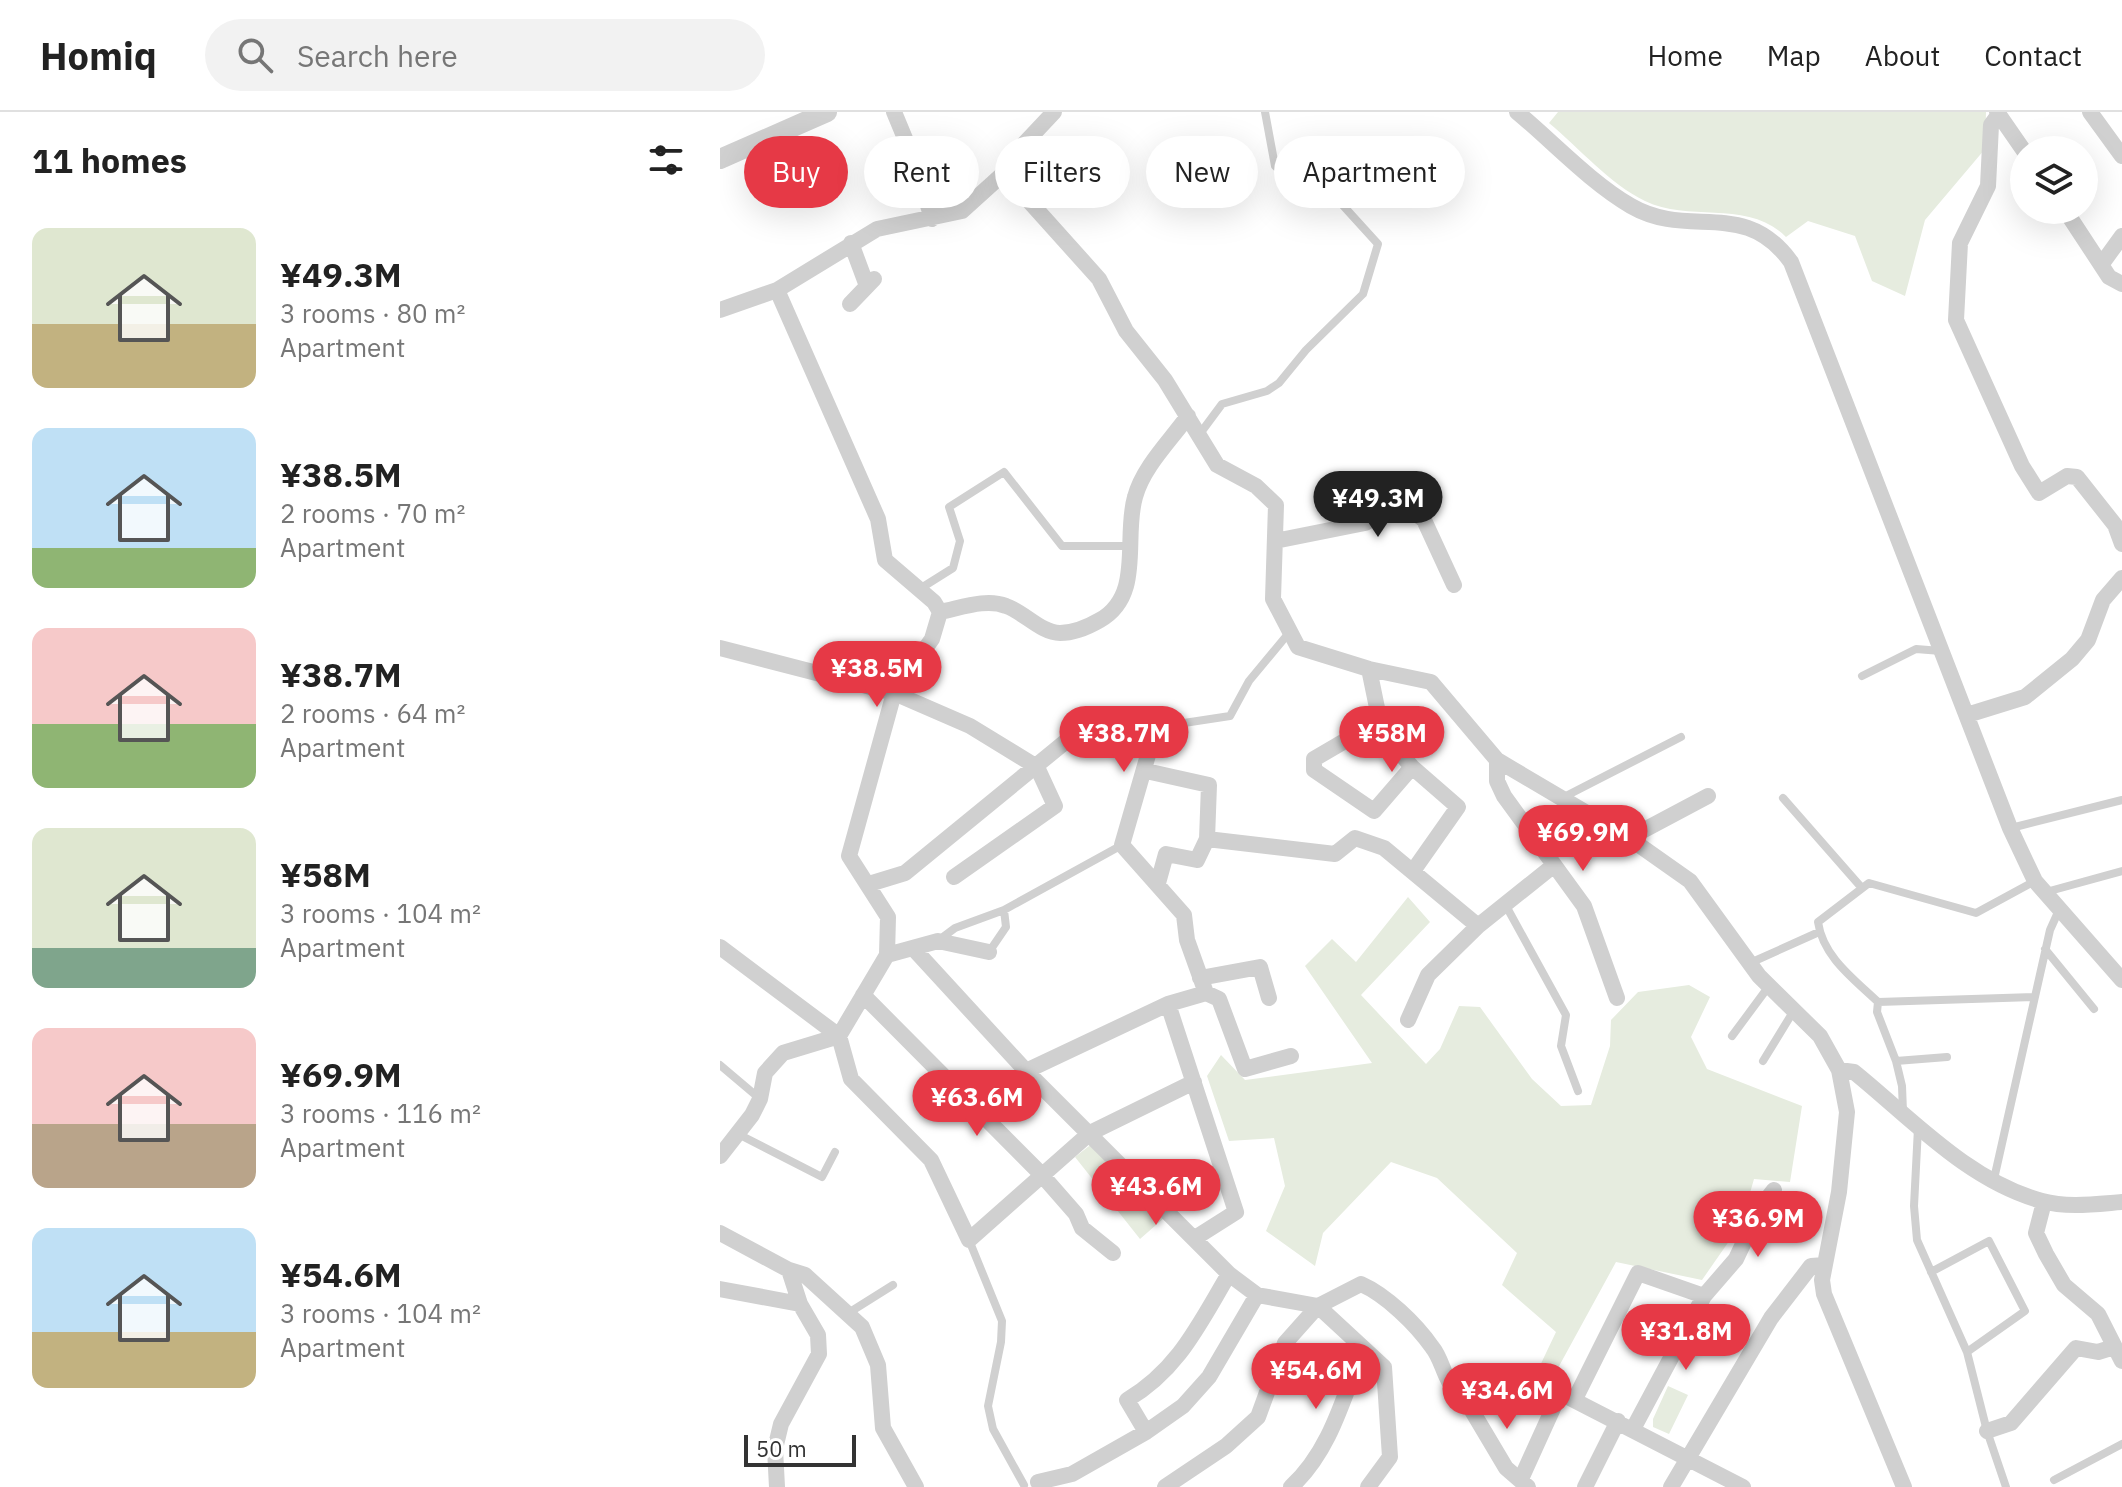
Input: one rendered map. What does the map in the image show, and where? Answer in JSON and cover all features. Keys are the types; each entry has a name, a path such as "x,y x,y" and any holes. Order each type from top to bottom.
{"street":[{"path":"720,159 827,112"},
{"path":"894,112 916,165 932,219"},
{"path":"1031,136 1054,112"},
{"path":"1517,112 1629,205 1670,220 1745,225 1764,235 1783,251 1799,276 2010,828 2040,886 2122,980"},
{"path":"2090,112 2122,156"},
{"path":"2014,136 1998,113 1991,125 1988,186 1960,243 1956,320 2022,466 2039,493 2067,476 2077,477 2115,525 2122,544"},
{"path":"720,310 777,290 877,229 962,211 995,181"},
{"path":"1035,208 1099,279 1126,331 1165,380 1217,465 1256,486 1276,505 1273,599 1288,634 1298,647 1369,669 1431,682 1497,760 1629,838 1690,881 1769,986 1820,1036 1839,1070 1847,1112 1839,1192 1825,1265 1824,1294 1904,1487"},
{"path":"2074,224 2109,277 2122,284"},
{"path":"2101,265 2122,236"},
{"path":"850,304 871,282 851,243"},
{"path":"720,1156 740,1135 760,1099 765,1073 783,1053 839,1036 887,955 888,917 849,856 894,693 932,639 940,612 934,602 917,591 885,560 878,519 777,290"},
{"path":"940,612 985,603 1005,605 1057,634 1085,628 1120,603 1127,587 1135,497 1147,471 1188,416"},
{"path":"1275,541 1365,523 1401,502 1424,520 1454,585"},
{"path":"1967,715 2025,697 2072,659 2088,640 2103,600 2122,578"},
{"path":"720,648 894,693 970,726 1037,767 1055,806 954,877"},
{"path":"1369,669 1382,732 1412,767 1458,807 1413,871"},
{"path":"1159,717 1146,771 1122,845 1184,915 1187,940 1203,986 1219,999 1245,1069 1291,1056"},
{"path":"1379,721 1314,759 1314,770 1374,811 1412,767"},
{"path":"869,884 905,873 1070,738 1153,737"},
{"path":"1497,760 1497,781 1504,796 1584,906 1617,998"},
{"path":"1146,771 1209,785 1207,839 1197,860 1166,854 1158,883"},
{"path":"1629,838 1708,796"},
{"path":"1207,839 1335,854 1355,838 1384,848 1478,926"},
{"path":"1408,1020 1428,975 1478,926 1553,866"},
{"path":"887,955 938,941 989,952"},
{"path":"720,947 839,1036 851,1079 931,1160 969,1240 1090,1133 1194,1082"},
{"path":"913,948 1026,1071 1229,1274 1257,1295 1318,1306 1362,1350 1384,1367 1390,1457 1368,1487"},
{"path":"1026,1071 1203,986 1260,967 1269,998"},
{"path":"863,995 1041,1174 1076,1214 1082,1228 1113,1253"},
{"path":"1168,1004 1236,1212 1195,1238"},
{"path":"1839,1070 1854,1072 1949,1152 1994,1179 2044,1202 2122,1202"},
{"path":"1585,1487 1704,1296 1736,1259 1760,1208 1774,1190"},
{"path":"2044,1202 2036,1233 2046,1254 2064,1285 2098,1314 2118,1354"},
{"path":"720,1233 789,1270 805,1275 814,1286 850,1312 862,1327 878,1365 883,1428 916,1487"},
{"path":"1671,1487 1771,1318 1811,1266 1825,1265"},
{"path":"777,1487 775,1449 781,1424 819,1354 818,1335 800,1304 789,1270"},
{"path":"1462,1394 1506,1468 1524,1483 1568,1396 1638,1273 1704,1296"},
{"path":"1146,1432 1127,1400 1155,1383 1188,1342 1229,1274"},
{"path":"1165,1487 1226,1446 1258,1417 1285,1343 1318,1306 1361,1284 1375,1290 1433,1347 1453,1390 1462,1394 1537,1386 1568,1396 1743,1487"},
{"path":"720,1289 800,1304"},
{"path":"1034,1485 1072,1474 1146,1432 1183,1406 1209,1377 1257,1295"},
{"path":"1987,1431 2011,1423 2076,1348 2118,1354"},
{"path":"1291,1487 1312,1468 1322,1452 1362,1350"}],"lane":[{"path":"1199,435 1222,404 1267,391 1279,383 1306,350 1363,294 1378,244 1318,178 1282,173 1275,166 1265,112"},
{"path":"917,591 953,568 960,541 949,507 1004,472 1062,546 1129,546"},
{"path":"1159,717 1184,723 1230,716 1249,681 1288,634"},
{"path":"1862,676 1916,649 1941,651"},
{"path":"1562,798 1681,737"},
{"path":"1783,798 1861,887"},
{"path":"2010,828 2122,800"},
{"path":"938,941 980,916 1004,910 1122,845"},
{"path":"2034,997 1878,1002 1837,963 1819,932 1818,922 1861,887 1875,883 1949,908 1976,913 2040,886 2122,871"},
{"path":"1505,904 1566,1015 1561,1046 1578,1091"},
{"path":"989,952 1006,927 1004,910"},
{"path":"1994,1179 2045,949 2059,910"},
{"path":"1750,963 1819,932"},
{"path":"2045,949 2094,1009"},
{"path":"1732,1036 1769,986"},
{"path":"1878,1002 1877,1012 1896,1061 1903,1112"},
{"path":"1763,1061 1793,1012"},
{"path":"1896,1061 1947,1057"},
{"path":"720,1065 760,1099"},
{"path":"1918,1127 1914,1206 1917,1240 1967,1352 1987,1431 2006,1487"},
{"path":"740,1135 822,1177 835,1152"},
{"path":"969,1240 1002,1321 1001,1342 988,1406 993,1429 1034,1485"},
{"path":"1931,1272 1989,1241 2025,1311 1967,1352"},
{"path":"850,1312 893,1285"},
{"path":"2054,1480 2122,1444"}],"shaded area":[{"path":"1558,112 1986,112 1985,149 1925,220 1905,296 1872,281 1855,236 1808,221 1786,237 1755,218 1681,211 1645,201 1607,175 1549,123"},
{"path":"1408,897 1430,922 1361,995 1426,1064 1440,1049 1459,1006 1480,1007 1532,1079 1561,1106 1591,1105 1610,1046 1611,1020 1638,992 1689,985 1710,997 1691,1037 1707,1069 1802,1106 1790,1182 1754,1179 1741,1224 1702,1280 1616,1262 1552,1379 1536,1374 1556,1332 1502,1285 1517,1253 1437,1178 1391,1162 1323,1233 1315,1266 1266,1231 1285,1186 1274,1138 1229,1141 1207,1076 1221,1055 1245,1080 1372,1063 1305,966 1332,939 1356,962"},
{"path":"1093,1143 1164,1218 1140,1239 1075,1157"},
{"path":"1668,1386 1688,1395 1669,1434 1653,1427 1653,1419"}]}
